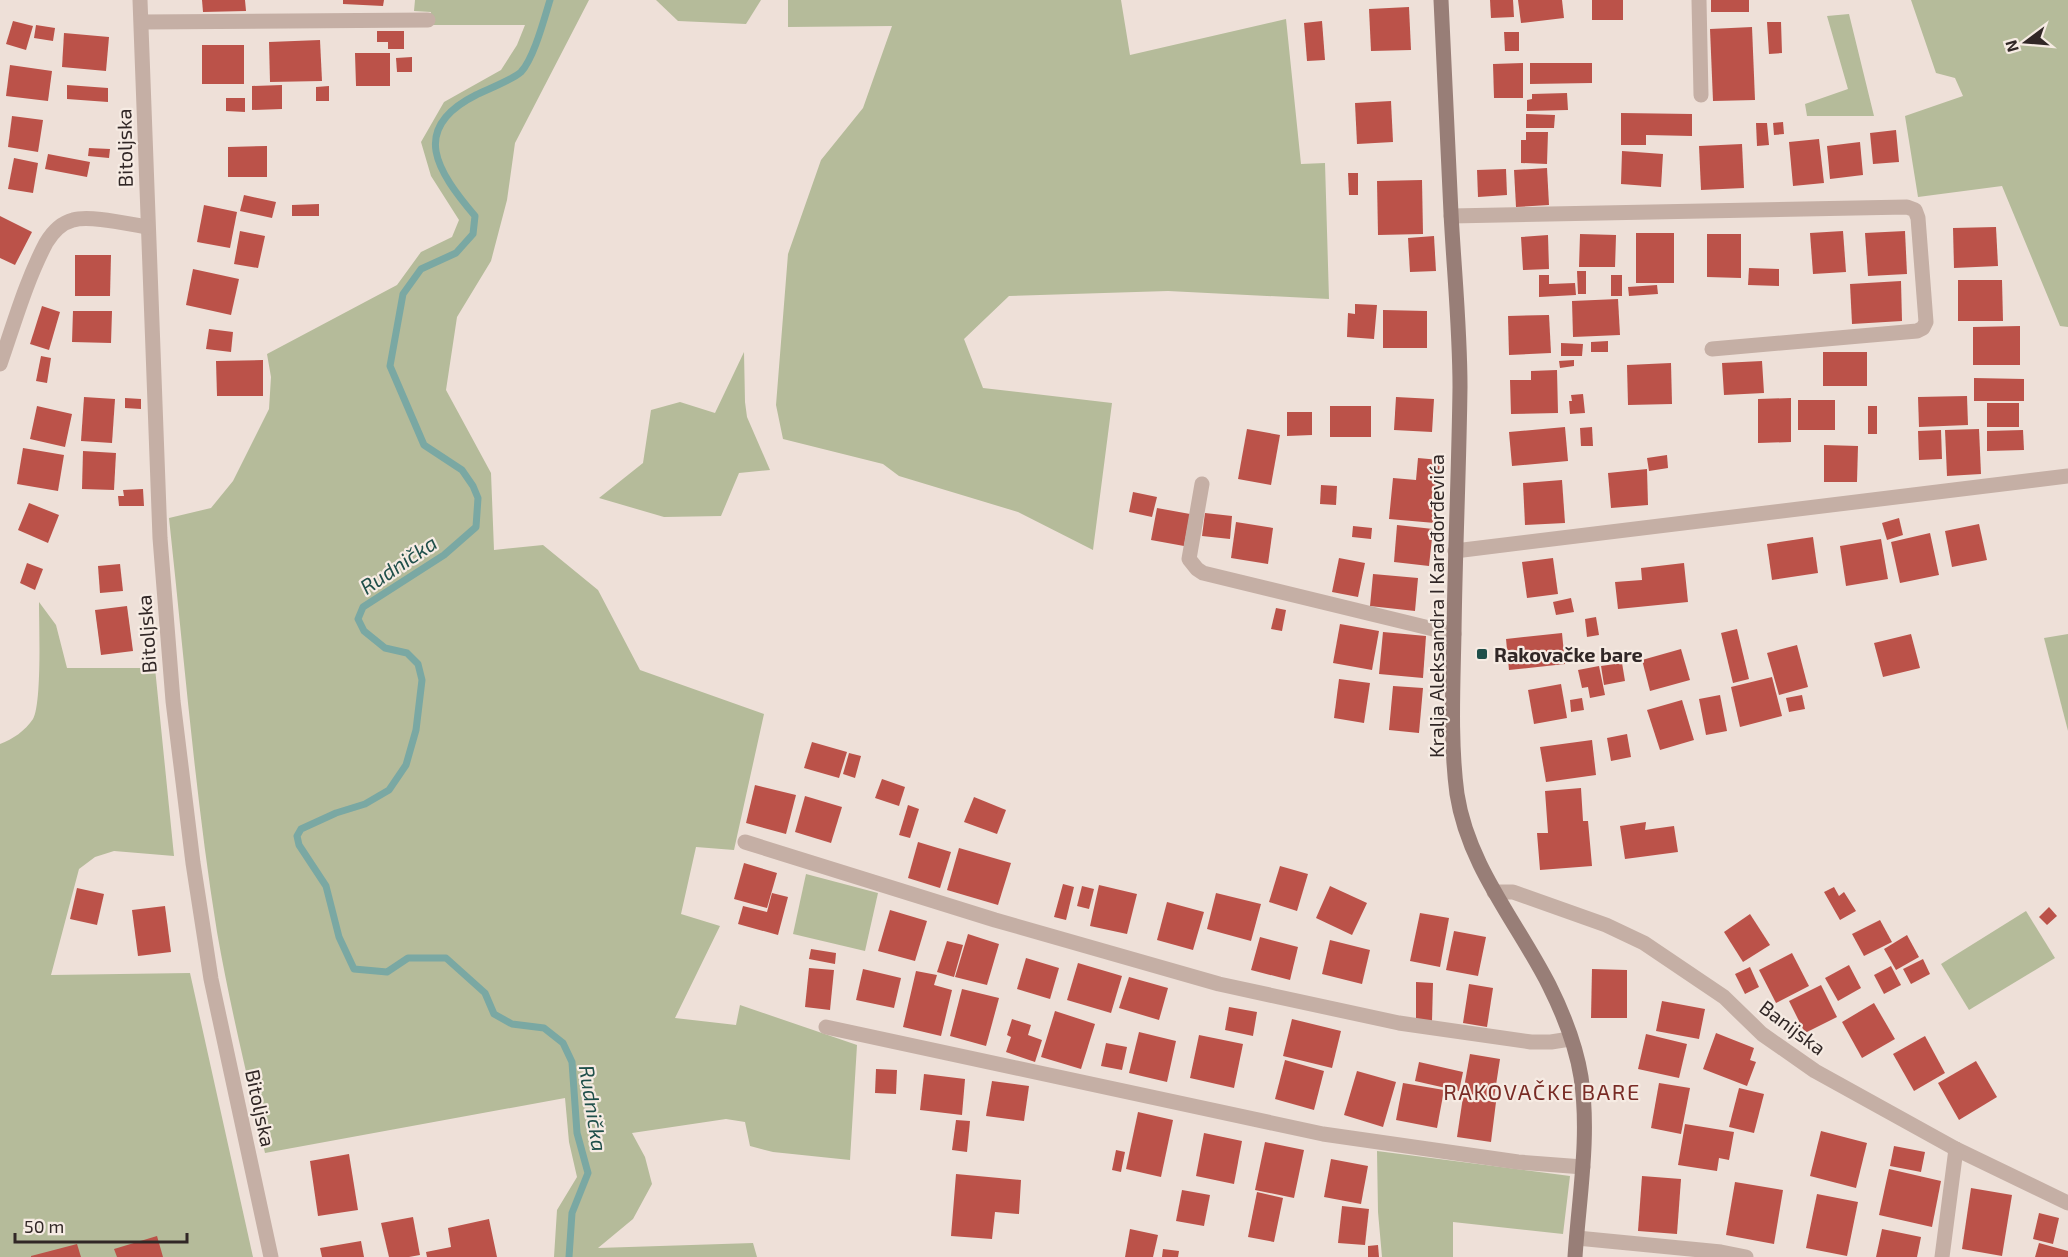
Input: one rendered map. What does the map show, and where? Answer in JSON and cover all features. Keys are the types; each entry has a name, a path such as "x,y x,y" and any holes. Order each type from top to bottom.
{"street":[{"name":"Bitoljska","path":"140,0 160,538 174,713 193,863 210,969 271,1257"},
{"name":"Kralja Aleksandra I Karađorđevića","path":"1441,0 1451,216 1458,296 1460,386 1452,704 1457,793 1465,829 1494,892 1549,985 1570,1039 1580,1075 1584,1111 1583,1167 1575,1257"},
{"path":"1699,0 1701,95"},
{"path":"142,22 428,20"},
{"path":"1451,216 1907,207 1915,210 1918,218 1926,322 1923,328 1917,332 1712,349"},
{"path":"0,364 33,273 46,243 58,227 68,221 82,218 147,226"},
{"path":"1455,551 2068,476"},
{"path":"1202,484 1189,559 1203,573 1454,634"},
{"path":"745,842 995,920 1219,984 1399,1023 1531,1042 1570,1039"},
{"name":"Banijska","path":"1494,892 1513,892 1606,925 1644,943 1724,996 1762,1034 1789,1054 1956,1149 2068,1203"},
{"path":"826,1027 1323,1134 1518,1162 1583,1167"},
{"path":"1942,1257 1956,1149"},
{"path":"1577,1238 1721,1252 1746,1257"}],"green space":[{"path":"415,0 589,0 515,143 507,200 491,261 457,317 446,390 491,473 494,550 543,545 598,590 640,670 764,714 734,850 696,847 681,914 720,926 675,1018 736,1025 740,1005 857,1045 850,1160 773,1152 750,1146 745,1122 726,1119 632,1133 645,1157 652,1184 633,1219 598,1248 753,1243 757,1257 554,1257 557,1210 577,1177 569,1142 565,1098 265,1153 233,1015 209,881 169,518 211,508 233,481 269,409 271,377 267,354 397,285 421,252 452,237 459,220 431,176 421,142 444,102 501,70 517,45 525,25 429,25 431,12 414,11"},
{"path":"656,0 761,0 746,24 678,21"},
{"path":"788,0 1121,0 1130,55 1286,19 1301,164 1325,163 1329,299 1168,291 1009,296 964,339 983,388 1112,403 1093,550 1018,512 899,476 883,464 783,439 776,405 788,254 821,160 863,108 892,26 788,27"},
{"path":"1911,0 2068,0 2068,327 2060,326 2002,186 1918,197 1905,116 1963,96 1955,78 1936,73"},
{"path":"1849,14 1874,116 1807,116 1805,104 1848,89 1827,16"},
{"path":"744,352 747,417 770,470 739,473 721,516 664,517 599,498 643,463 651,410 680,402 715,413"},
{"path":"39,602 56,625 67,668 155,668 174,856 114,851 95,857 79,869 51,975 190,973 253,1257 0,1257 0,744 22,731 33,719 36,710 39,681"},
{"path":"2068,634 2068,731 2044,638"},
{"path":"806,874 878,893 865,951 793,934"},
{"path":"2026,911 2055,958 1969,1010 1941,964"},
{"path":"1377,1151 1570,1176 1563,1234 1453,1222 1453,1257 1382,1257 1378,1212"}],"building":[{"path":"202,0 245,0 246,11 203,12"},
{"path":"343,0 384,0 383,6 343,4"},
{"path":"1490,0 1513,0 1514,17 1491,18"},
{"path":"1518,0 1562,0 1564,18 1521,23"},
{"path":"1592,0 1623,0 1623,20 1592,20"},
{"path":"1711,0 1749,0 1749,12 1711,12"},
{"path":"1409,7 1411,50 1371,51 1369,9"},
{"path":"13,21 33,26 26,50 6,44"},
{"path":"1322,21 1325,60 1307,61 1304,23"},
{"path":"1767,22 1781,22 1782,53 1769,54"},
{"path":"36,25 55,28 53,41 34,38"},
{"path":"1752,27 1755,100 1713,101 1710,29"},
{"path":"377,31 404,31 404,49 388,49 388,42 377,42"},
{"path":"1504,32 1519,32 1519,51 1505,51"},
{"path":"64,33 109,37 106,71 62,67"},
{"path":"320,40 322,81 270,82 269,42"},
{"path":"202,45 244,45 244,84 202,84"},
{"path":"355,53 390,53 390,86 356,86"},
{"path":"412,57 412,72 397,72 396,58"},
{"path":"1523,63 1523,98 1494,98 1493,64"},
{"path":"1530,63 1592,63 1592,83 1530,84"},
{"path":"10,65 52,71 48,101 6,96"},
{"path":"67,85 108,88 108,102 67,99"},
{"path":"282,85 282,109 252,110 252,86"},
{"path":"329,86 329,101 316,101 316,87"},
{"path":"1567,93 1568,110 1527,111 1527,100 1532,99 1532,94"},
{"path":"226,98 245,98 245,112 226,111"},
{"path":"1391,101 1393,142 1357,144 1355,103"},
{"path":"1621,113 1692,114 1692,136 1646,135 1646,145 1621,145"},
{"path":"1526,114 1555,115 1554,128 1526,128"},
{"path":"12,116 43,120 38,152 8,147"},
{"path":"1783,122 1784,134 1774,135 1773,123"},
{"path":"1756,123 1767,123 1769,145 1757,146"},
{"path":"1896,130 1899,162 1873,164 1870,133"},
{"path":"1526,132 1548,132 1547,164 1521,163 1521,140 1526,140"},
{"path":"1819,139 1824,183 1793,186 1789,142"},
{"path":"1860,142 1863,175 1830,179 1827,146"},
{"path":"1742,144 1744,188 1701,190 1699,146"},
{"path":"267,146 267,177 228,177 228,147"},
{"path":"89,148 110,149 109,158 88,156"},
{"path":"1622,151 1663,154 1661,187 1621,184"},
{"path":"48,154 90,162 87,177 45,169"},
{"path":"14,158 38,163 33,193 8,189"},
{"path":"1547,168 1549,205 1516,207 1514,170"},
{"path":"1506,169 1507,195 1478,197 1477,170"},
{"path":"1348,173 1358,173 1358,195 1349,195"},
{"path":"1422,180 1423,234 1378,235 1377,181"},
{"path":"244,195 276,202 272,218 240,211"},
{"path":"319,204 319,216 292,216 292,205"},
{"path":"204,205 237,212 230,248 197,242"},
{"path":"0,216 32,232 15,265 0,258"},
{"path":"1996,227 1998,266 1954,268 1953,228"},
{"path":"240,231 265,236 258,268 234,264"},
{"path":"1843,231 1846,272 1813,274 1810,233"},
{"path":"1905,231 1907,274 1868,276 1865,233"},
{"path":"1636,233 1674,233 1674,283 1636,283"},
{"path":"1580,234 1616,235 1615,267 1579,267"},
{"path":"1707,234 1741,234 1741,278 1707,277"},
{"path":"1548,235 1549,269 1523,270 1521,237"},
{"path":"1434,236 1436,271 1410,272 1408,238"},
{"path":"75,255 111,255 110,296 75,296"},
{"path":"1749,268 1779,269 1779,286 1748,285"},
{"path":"193,269 239,279 231,315 186,305"},
{"path":"1577,271 1586,271 1586,294 1578,294"},
{"path":"1539,275 1549,275 1549,284 1575,283 1576,295 1539,297"},
{"path":"1611,275 1622,275 1622,296 1611,296"},
{"path":"1958,280 2002,280 2003,321 1958,321"},
{"path":"1901,281 1902,321 1852,324 1850,284"},
{"path":"1657,285 1658,294 1629,296 1628,287"},
{"path":"1618,299 1620,335 1573,337 1572,301"},
{"path":"1355,304 1377,305 1374,339 1347,337 1348,313 1355,314"},
{"path":"42,306 60,312 49,350 30,344"},
{"path":"1383,310 1427,311 1427,348 1383,348"},
{"path":"73,311 112,311 111,343 72,342"},
{"path":"1549,315 1551,353 1509,355 1508,316"},
{"path":"2020,326 2020,365 1973,365 1973,327"},
{"path":"209,329 233,332 231,352 206,349"},
{"path":"1608,341 1608,352 1591,352 1591,342"},
{"path":"1561,343 1583,344 1582,356 1561,356"},
{"path":"1823,352 1867,352 1867,386 1823,386"},
{"path":"41,356 51,358 47,383 36,381"},
{"path":"263,360 263,396 217,396 216,361"},
{"path":"1574,360 1574,366 1560,368 1559,361"},
{"path":"1762,361 1764,393 1724,395 1722,363"},
{"path":"1671,363 1672,404 1628,405 1627,365"},
{"path":"1557,370 1558,413 1511,414 1510,380 1531,380 1531,371"},
{"path":"1974,378 2024,379 2024,401 1974,401"},
{"path":"1583,394 1585,413 1570,414 1571,395"},
{"path":"1967,396 1968,425 1919,427 1918,397"},
{"path":"84,397 115,399 112,443 81,441"},
{"path":"1396,397 1434,399 1432,432 1394,430"},
{"path":"125,398 141,399 141,409 125,408"},
{"path":"1791,398 1791,442 1758,443 1758,399"},
{"path":"1798,400 1835,400 1835,430 1798,430"},
{"path":"1987,403 2019,403 2019,427 1987,427"},
{"path":"37,406 72,414 65,447 30,439"},
{"path":"1330,406 1371,406 1371,437 1330,437"},
{"path":"1868,406 1877,406 1877,434 1868,434"},
{"path":"1287,412 1312,412 1312,435 1287,436"},
{"path":"1565,427 1568,461 1512,466 1509,432"},
{"path":"1592,427 1593,446 1581,446 1580,428"},
{"path":"1247,429 1280,435 1271,485 1238,479"},
{"path":"1979,429 1981,474 1947,476 1945,430"},
{"path":"1941,430 1942,459 1919,460 1918,431"},
{"path":"2023,430 2024,450 1987,451 1987,431"},
{"path":"1824,445 1858,446 1857,482 1824,482"},
{"path":"23,448 64,455 58,491 17,484"},
{"path":"83,451 116,453 114,490 82,489"},
{"path":"1667,455 1668,468 1649,471 1647,458"},
{"path":"1418,458 1440,460 1435,523 1389,519 1393,478 1416,480"},
{"path":"1647,469 1648,505 1611,508 1608,473"},
{"path":"1562,480 1565,523 1525,525 1523,483"},
{"path":"1321,485 1337,486 1336,505 1320,504"},
{"path":"143,489 144,506 119,506 118,496 124,496 123,490"},
{"path":"1133,492 1157,497 1152,517 1129,512"},
{"path":"29,503 59,515 48,543 18,530"},
{"path":"1157,508 1190,514 1184,546 1151,540"},
{"path":"1205,513 1232,516 1230,539 1202,536"},
{"path":"1899,518 1903,535 1887,540 1882,523"},
{"path":"1236,522 1273,528 1268,564 1231,558"},
{"path":"1979,524 1987,560 1952,567 1945,531"},
{"path":"1397,525 1433,529 1429,566 1394,562"},
{"path":"1353,526 1372,528 1371,539 1352,537"},
{"path":"1930,533 1939,575 1900,583 1891,542"},
{"path":"1813,537 1818,573 1772,580 1767,544"},
{"path":"1881,539 1888,579 1846,586 1840,546"},
{"path":"1339,558 1365,563 1358,597 1332,592"},
{"path":"1553,558 1558,594 1527,598 1522,562"},
{"path":"27,563 43,569 35,590 20,583"},
{"path":"1684,563 1688,602 1618,609 1615,582 1642,580 1641,568"},
{"path":"120,564 123,591 100,593 98,566"},
{"path":"1373,574 1418,578 1415,611 1370,606"},
{"path":"1571,598 1574,612 1556,615 1553,602"},
{"path":"127,606 133,651 101,655 95,610"},
{"path":"1276,608 1286,610 1282,631 1271,629"},
{"path":"1596,617 1599,635 1587,637 1585,619"},
{"path":"1340,624 1379,631 1372,670 1333,663"},
{"path":"1737,629 1749,679 1733,683 1721,633"},
{"path":"1383,632 1426,636 1423,678 1379,674"},
{"path":"1562,633 1565,664 1509,670 1506,639"},
{"path":"1911,634 1920,668 1883,677 1874,643"},
{"path":"1797,645 1808,687 1779,695 1767,653"},
{"path":"1681,649 1690,680 1650,691 1642,660"},
{"path":"1622,663 1625,681 1604,685 1601,666"},
{"path":"1599,666 1605,695 1590,698 1588,687 1582,688 1578,670"},
{"path":"1772,677 1782,716 1740,727 1731,687"},
{"path":"1339,679 1370,683 1364,723 1334,718"},
{"path":"1561,684 1567,718 1534,724 1528,690"},
{"path":"1393,686 1423,688 1419,733 1389,730"},
{"path":"1720,695 1727,731 1706,735 1699,699"},
{"path":"1802,695 1805,709 1789,712 1786,698"},
{"path":"1582,698 1584,710 1571,712 1570,700"},
{"path":"1682,700 1694,740 1660,750 1647,710"},
{"path":"1627,734 1631,757 1611,761 1607,738"},
{"path":"1592,740 1596,775 1546,782 1540,747"},
{"path":"812,742 847,752 839,778 804,768"},
{"path":"849,753 861,756 855,778 843,774"},
{"path":"882,779 905,787 899,806 875,798"},
{"path":"755,785 796,795 786,834 746,823"},
{"path":"1581,788 1583,821 1588,821 1592,866 1540,870 1537,833 1548,833 1545,791"},
{"path":"805,796 842,807 831,843 795,832"},
{"path":"974,797 1006,810 997,834 964,822"},
{"path":"908,805 919,809 910,838 899,835"},
{"path":"1646,822 1645,830 1674,826 1678,852 1625,859 1620,826"},
{"path":"918,842 951,852 940,888 908,878"},
{"path":"959,848 1011,863 998,905 947,890"},
{"path":"744,863 777,873 767,908 734,899"},
{"path":"1280,866 1308,874 1297,911 1269,902"},
{"path":"1063,884 1074,887 1066,920 1054,917"},
{"path":"1099,885 1137,894 1127,934 1090,926"},
{"path":"1082,886 1094,889 1089,909 1077,906"},
{"path":"1330,886 1367,903 1352,935 1316,918"},
{"path":"1834,887 1839,896 1844,892 1856,911 1840,920 1824,892"},
{"path":"77,888 104,894 97,925 70,919"},
{"path":"772,893 788,897 778,935 738,924 743,906 767,912"},
{"path":"1216,893 1261,904 1251,941 1207,929"},
{"path":"1167,902 1204,912 1193,950 1157,940"},
{"path":"165,906 171,952 138,956 132,910"},
{"path":"2049,907 2057,916 2047,925 2039,917"},
{"path":"890,910 927,921 915,961 878,951"},
{"path":"1420,913 1449,918 1440,967 1410,961"},
{"path":"1750,914 1770,945 1743,962 1724,932"},
{"path":"1880,920 1892,942 1864,956 1852,934"},
{"path":"1454,931 1486,937 1478,976 1446,970"},
{"path":"968,934 999,944 987,985 955,977"},
{"path":"1907,935 1919,957 1896,970 1884,949"},
{"path":"1260,937 1298,947 1290,980 1251,970"},
{"path":"1330,940 1370,950 1362,984 1322,974"},
{"path":"947,941 963,945 954,977 937,972"},
{"path":"811,949 836,953 835,964 809,959"},
{"path":"1792,953 1809,986 1776,1003 1759,970"},
{"path":"1026,958 1059,968 1050,999 1017,989"},
{"path":"1923,959 1930,974 1911,984 1903,969"},
{"path":"1078,963 1122,976 1111,1013 1067,1000"},
{"path":"1849,965 1861,988 1838,1001 1825,978"},
{"path":"1891,966 1901,985 1884,994 1874,975"},
{"path":"1750,967 1759,987 1745,994 1735,974"},
{"path":"809,968 834,970 830,1010 805,1007"},
{"path":"863,969 901,978 894,1008 856,1000"},
{"path":"1592,969 1627,970 1627,1018 1591,1018"},
{"path":"916,971 937,975 934,985 952,990 941,1036 903,1027"},
{"path":"1129,977 1168,988 1159,1020 1119,1008"},
{"path":"1416,982 1433,983 1432,1021 1416,1020"},
{"path":"1469,984 1493,988 1487,1027 1463,1023"},
{"path":"1821,985 1837,1017 1805,1033 1789,1001"},
{"path":"962,989 999,998 986,1046 950,1036"},
{"path":"1662,1001 1705,1009 1699,1039 1656,1031"},
{"path":"1874,1003 1895,1039 1862,1058 1842,1022"},
{"path":"1229,1007 1257,1012 1253,1036 1225,1030"},
{"path":"1055,1011 1095,1024 1081,1069 1041,1057"},
{"path":"1012,1019 1031,1025 1028,1035 1042,1040 1035,1062 1006,1052 1011,1037 1007,1035"},
{"path":"1292,1019 1341,1031 1332,1068 1283,1056"},
{"path":"1139,1032 1176,1041 1167,1082 1129,1073"},
{"path":"1716,1033 1754,1048 1750,1060 1756,1062 1747,1086 1703,1069"},
{"path":"1646,1034 1687,1044 1679,1078 1638,1069"},
{"path":"1199,1035 1243,1044 1234,1088 1190,1078"},
{"path":"1925,1036 1945,1073 1914,1091 1893,1054"},
{"path":"1106,1043 1127,1047 1122,1070 1101,1066"},
{"path":"1470,1054 1500,1059 1494,1098 1463,1093"},
{"path":"1285,1060 1324,1071 1314,1110 1275,1099"},
{"path":"1976,1061 1997,1097 1959,1120 1938,1083"},
{"path":"1419,1062 1463,1072 1459,1091 1415,1081"},
{"path":"876,1069 897,1070 896,1094 875,1093"},
{"path":"1357,1071 1396,1082 1383,1127 1344,1115"},
{"path":"924,1074 965,1079 962,1115 920,1110"},
{"path":"992,1081 1029,1086 1024,1121 986,1116"},
{"path":"1403,1083 1444,1090 1437,1128 1396,1120"},
{"path":"1659,1083 1690,1088 1681,1134 1651,1128"},
{"path":"1739,1088 1764,1094 1754,1133 1729,1127"},
{"path":"1463,1097 1496,1102 1491,1142 1457,1137"},
{"path":"1138,1112 1173,1120 1161,1177 1126,1169"},
{"path":"956,1120 970,1121 967,1152 952,1150"},
{"path":"1685,1124 1734,1132 1729,1160 1719,1158 1717,1171 1678,1165"},
{"path":"1821,1131 1867,1143 1856,1188 1810,1176"},
{"path":"1204,1133 1242,1141 1234,1184 1196,1176"},
{"path":"1265,1142 1304,1150 1294,1198 1255,1190"},
{"path":"1894,1146 1925,1152 1921,1172 1890,1166"},
{"path":"1116,1150 1125,1152 1121,1172 1112,1170"},
{"path":"349,1154 358,1210 318,1216 310,1161"},
{"path":"1331,1159 1368,1166 1361,1204 1324,1197"},
{"path":"1889,1169 1941,1181 1932,1227 1879,1215"},
{"path":"956,1174 1021,1180 1019,1214 995,1212 992,1239 951,1236"},
{"path":"1642,1176 1681,1179 1677,1234 1638,1231"},
{"path":"1735,1182 1783,1190 1774,1244 1726,1235"},
{"path":"1971,1188 2012,1195 2002,1256 1962,1249"},
{"path":"1182,1190 1210,1195 1204,1226 1176,1221"},
{"path":"1257,1192 1283,1198 1274,1242 1248,1237"},
{"path":"1817,1194 1858,1202 1847,1256 1806,1248"},
{"path":"1342,1206 1369,1209 1365,1245 1338,1243"},
{"path":"2039,1213 2059,1218 2053,1244 2033,1239"},
{"path":"413,1217 420,1255 389,1257 381,1223"},
{"path":"489,1219 497,1257 427,1257 426,1252 451,1247 448,1228"},
{"path":"1130,1229 1158,1235 1153,1257 1125,1257"},
{"path":"1882,1229 1921,1237 1917,1257 1876,1257"},
{"path":"157,1236 163,1257 117,1257 114,1249"},
{"path":"361,1241 364,1257 322,1257 320,1248"},
{"path":"2039,1243 2068,1251 2068,1257 2035,1257"},
{"path":"77,1244 81,1257 31,1257 31,1256"},
{"path":"1378,1245 1379,1257 1368,1257 1368,1246"},
{"path":"1163,1249 1179,1251 1178,1257 1162,1257"}],"waterway":[{"name":"Rudnička","path":"550,0 534,48 521,72 455,108 442,122 436,137 436,152 450,183 475,216 473,234 456,253 421,269 403,294 390,366 424,445 462,470 478,498 476,527 444,555 363,607 358,619 364,631 385,648 407,653 418,664 422,680 416,730 406,765 389,790 365,804 336,813 301,829 297,836 299,845 326,886 339,937 354,969 387,972 408,958 446,958 485,993 494,1014 512,1024 544,1028 563,1043 572,1062 577,1133 588,1173 572,1213 569,1257"}],"place":[{"name":"Rakovačke bare","path":"1482,654"}],"district":[{"name":"RAKOVAČKE BARE","path":"1542,1091"}]}
